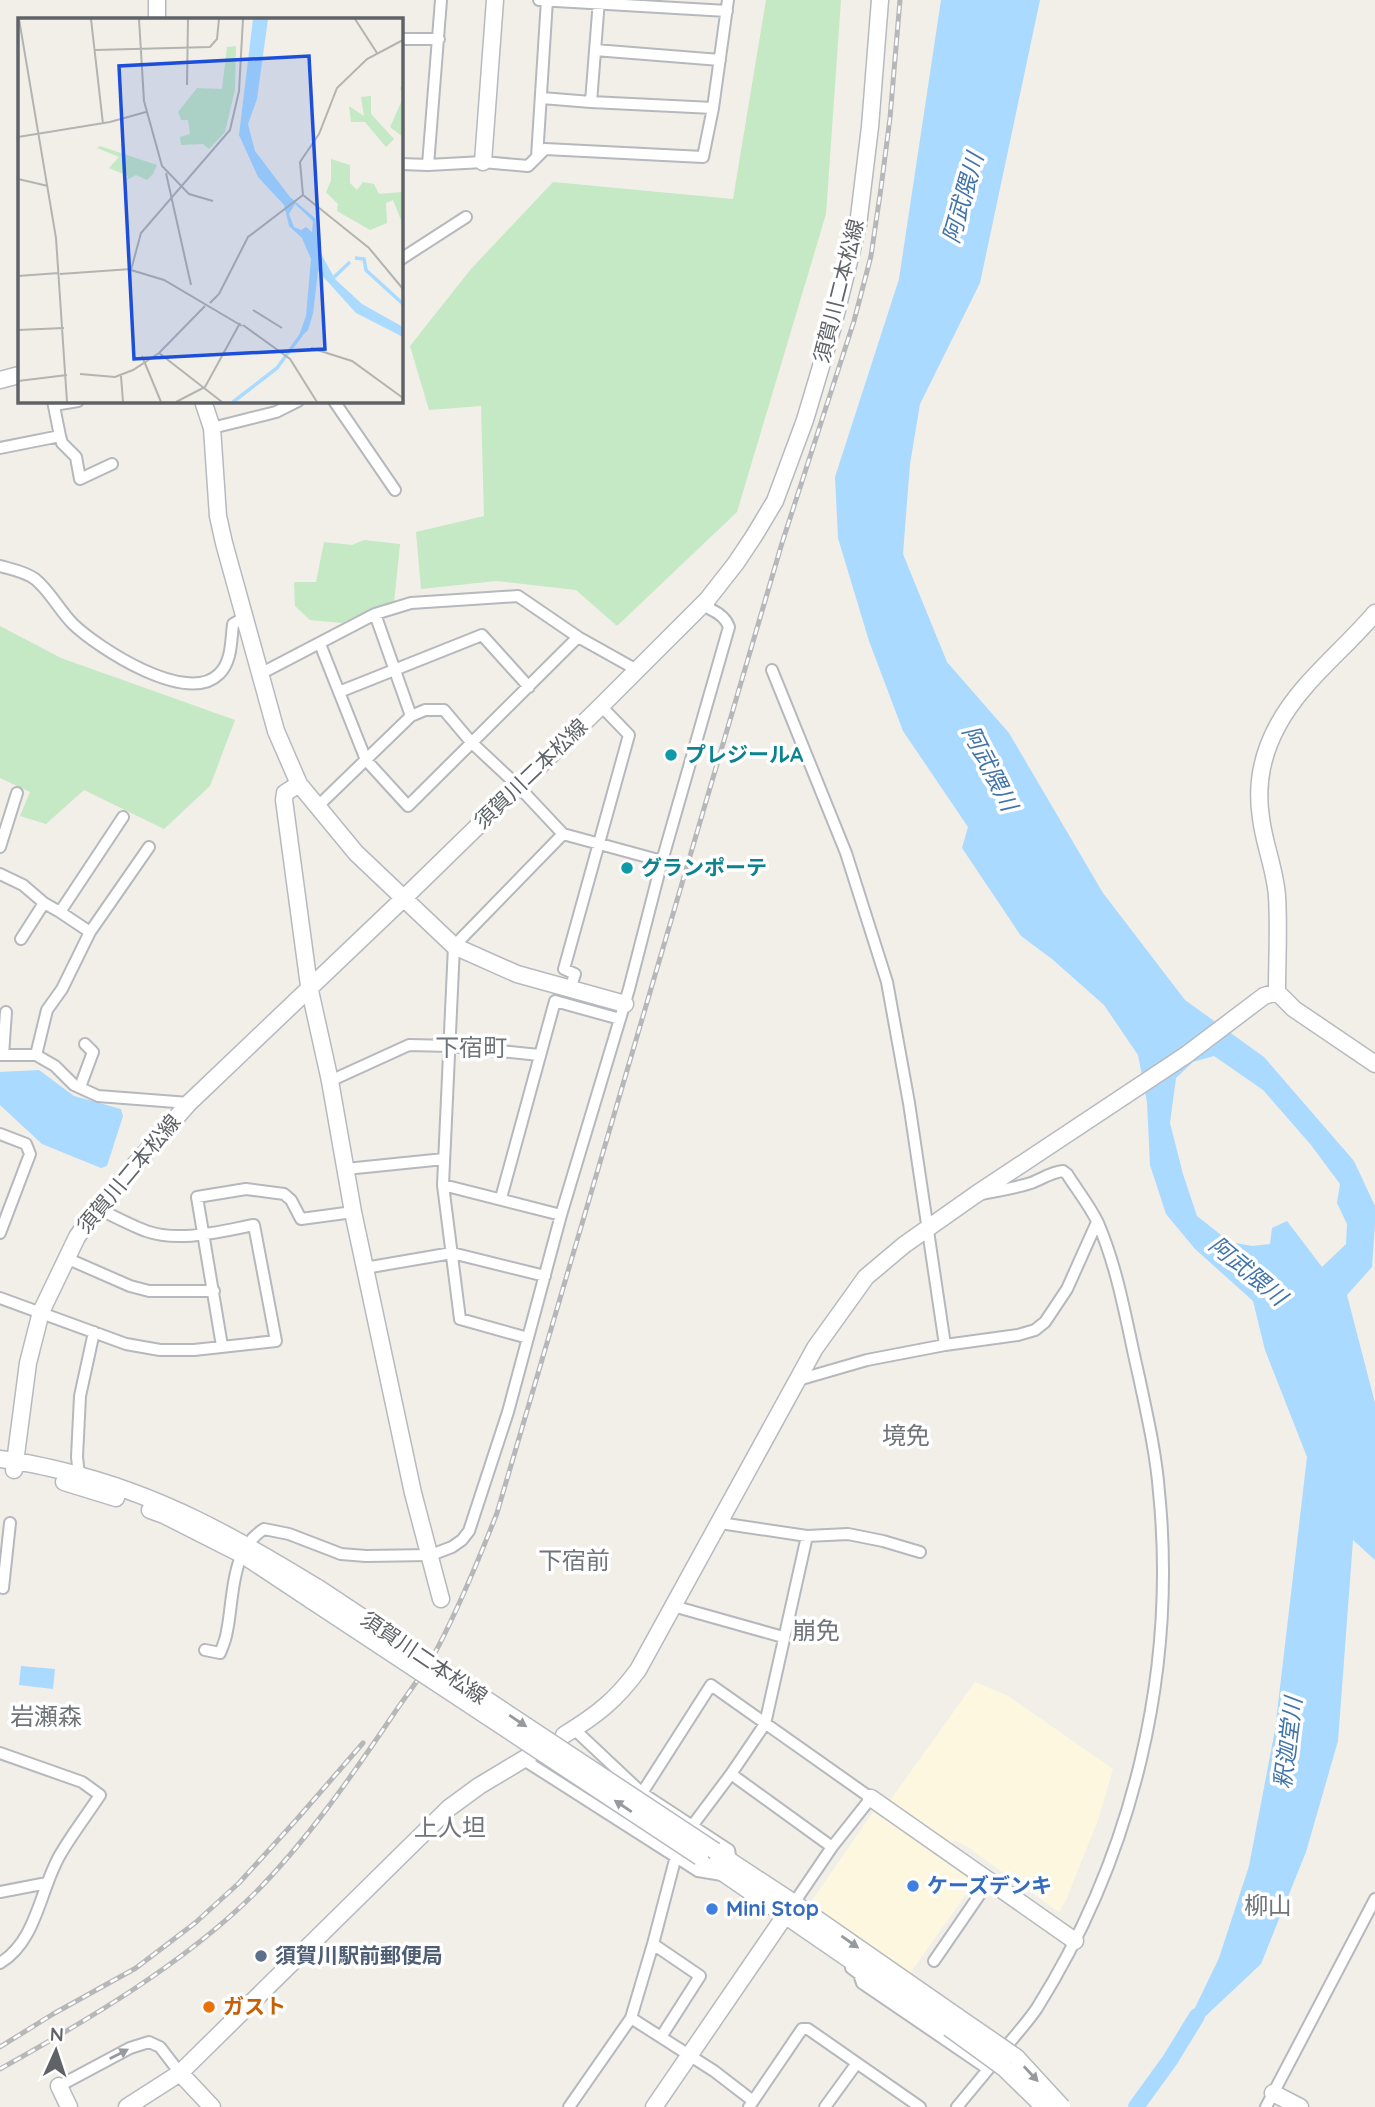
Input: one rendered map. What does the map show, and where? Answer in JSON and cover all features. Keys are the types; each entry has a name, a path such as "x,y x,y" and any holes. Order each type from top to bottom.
{"street":[{"path":"157,0 157,18"},
{"path":"428,165 441,0"},
{"path":"483,162 495,0"},
{"path":"402,164 483,162 528,166 545,149 703,157 713,108 727,5 539,0"},
{"path":"537,157 547,0"},
{"name":"須賀川二本松線","path":"7,1464 41,1312 77,1237 97,1208 189,1103 403,899 707,600 736,563 775,501 805,420 834,326 858,225 870,127 880,0"},
{"path":"591,102 599,1"},
{"path":"402,39 439,39"},
{"path":"595,50 720,60"},
{"path":"542,98 713,108"},
{"path":"402,258 466,217"},
{"path":"0,380 18,375"},
{"path":"203,402 212,428 218,516 224,543 276,731 299,784 356,853 454,946 517,974 570,989 623,1012"},
{"path":"212,428 276,412 296,402"},
{"path":"335,402 395,490"},
{"path":"53,403 62,443 76,457 80,479 112,464"},
{"path":"0,448 60,436"},
{"path":"0,566 32,577 71,622 119,659 142,670 188,684 202,684 222,672 229,657 233,624 245,617"},
{"path":"260,674 375,614 411,603 518,596 578,637 637,670"},
{"path":"205,1650 220,1653 227,1633 235,1577 245,1550 255,1535 264,1529 289,1534 341,1554 366,1556 431,1555 452,1548 469,1531 495,1455 561,1216 623,1012 662,861 729,627 727,621 710,610 707,600"},
{"path":"375,614 411,716"},
{"path":"1372,621 1299,695 1278,724 1264,755 1260,806 1277,896 1277,992 1294,1009 1375,1064"},
{"path":"339,692 482,635 529,687"},
{"path":"320,644 366,760 408,806 578,637"},
{"path":"772,670 846,853 887,982 909,1103 945,1345"},
{"path":"570,989 575,974 564,969 629,735 601,706"},
{"path":"317,807 411,716 425,709 444,710 471,742 518,786 563,834 662,861"},
{"path":"299,784 285,793 284,800 309,986 330,1081 353,1212 413,1493 441,1599"},
{"path":"0,847 17,793"},
{"path":"60,912 123,817"},
{"path":"528,1338 460,1320 443,1185 454,946 563,834"},
{"path":"36,1055 47,1010 62,989 90,932 149,847"},
{"path":"2,879 23,885 44,903 90,932"},
{"path":"21,939 44,903"},
{"path":"127,2107 180,2073 449,1808 479,1786 526,1758 698,1871 730,1869 729,1850 642,1793 569,1732 607,1707 638,1670 821,1338 866,1277 904,1245 975,1195 1186,1055 1264,996 1277,992"},
{"path":"500,1198 555,1001 623,1012"},
{"path":"6,1012 2,1055 36,1055 55,1066 79,1087 98,1096 189,1103"},
{"path":"79,1087 93,1052 85,1044"},
{"path":"330,1081 408,1045 451,1046 539,1055"},
{"path":"0,1134 26,1144 30,1154 0,1233"},
{"path":"346,1169 444,1158"},
{"path":"957,2107 1036,2010 1084,1925 1118,1839 1142,1758 1154,1695 1161,1601 1162,1534 1159,1490 1149,1423 1115,1274 1097,1222 1063,1171 1019,1187 975,1195"},
{"path":"443,1185 561,1216"},
{"path":"222,1346 197,1197 246,1189 284,1194 291,1200 301,1219 353,1212"},
{"path":"0,1298 126,1344 160,1350 194,1350 276,1340 254,1225 202,1234 166,1236 148,1232 97,1208"},
{"path":"798,1380 867,1360 1035,1330 1045,1322 1067,1289 1097,1222"},
{"path":"365,1268 452,1253 545,1276"},
{"path":"66,1258 130,1286 149,1291 214,1291"},
{"path":"79,1475 77,1457 80,1396 94,1332"},
{"name":"須賀川二本松線","path":"7,1464 79,1475 169,1506 315,1594 789,1909"},
{"name":"須賀川二本松線","path":"7,1464 164,1515 245,1550"},
{"path":"0,1586 3,1588 10,1523"},
{"path":"720,1523 807,1536 848,1534 920,1552"},
{"path":"692,1826 765,1724 807,1536"},
{"path":"673,1606 783,1637"},
{"path":"642,1793 711,1685 1075,1941"},
{"path":"0,1753 82,1782 100,1796 60,1855 35,1918 23,1939 7,1959 0,1963"},
{"path":"731,1774 832,1847"},
{"path":"654,2107 832,1847 871,1798"},
{"path":"569,2107 631,2018 676,1856"},
{"name":"須賀川二本松線","path":"730,1869 751,1875 755,1888 789,1909"},
{"path":"934,1961 989,1881"},
{"path":"0,1892 47,1883"},
{"path":"1300,2107 1270,2100 1375,1899"},
{"path":"789,1909 816,1935 954,2022 1016,2057 1062,2107"},
{"path":"789,1909 954,2022 1044,2107"},
{"path":"816,1935 809,1939 859,1974 862,1983 988,2069"},
{"path":"653,1944 700,1976 661,2037"},
{"path":"631,2018 690,2056 751,2104 802,2029 808,2029 920,2107"},
{"path":"69,2107 59,2086 130,2048 149,2042 160,2047 212,2107"},
{"path":"825,2107 857,2063"}],"shaded area":[{"path":"975,1682 1008,1696 1113,1769 1098,1820 1059,1912 966,1846 955,1840 950,1845 889,1802"},
{"path":"873,1812 977,1879 908,1976 816,1913 813,1899"}],"green space":[{"path":"766,0 841,0 826,214 737,512 617,626 576,590 496,581 421,589 416,532 484,516 481,406 429,410 410,346 471,269 553,182 733,199"},
{"path":"364,540 400,544 394,603 371,609 342,623 310,620 295,606 294,582 316,582 324,542 352,545"},
{"path":"0,626 61,658 235,720 210,786 164,829 84,790 46,824 20,816 30,792 0,778"}],"water":[{"name":"阿武隈川","path":"941,0 1040,0 980,283 920,404 910,464 903,554 947,662 1009,733 1103,893 1185,1000 1264,1057 1354,1161 1375,1206 1372,1267 1347,1295 1375,1403 1375,1560 1353,1540 1338,1741 1306,1852 1261,1964 1179,2041 1219,1958 1249,1866 1275,1730 1307,1457 1265,1350 1253,1301 1195,1249 1166,1214 1150,1165 1147,1102 1138,1055 1104,1005 1052,959 1021,936 962,848 968,827 903,731 869,641 838,538 835,477 899,279","holes":["1214,1056 1263,1090 1311,1145 1340,1184 1337,1203 1347,1224 1346,1244 1322,1267 1287,1221 1272,1228 1270,1244 1252,1246 1230,1242 1197,1216 1170,1123 1176,1078 1193,1062"]},
{"path":"39,1070 74,1096 121,1109 123,1116 107,1166 101,1168 42,1144 0,1105 0,1072"},
{"path":"21,1666 55,1669 53,1689 19,1685"}],"waterway":[{"name":"釈迦堂川","path":"1136,2107 1197,2016"}],"railway":[{"path":"0,2069 99,2011 164,1968 225,1921 273,1875 361,1762 421,1674 437,1649 469,1582 497,1513 782,543 854,321 871,256 881,188 900,0"},
{"path":"0,2047 136,1968 195,1923 239,1883 363,1743"}],"place":[{"name":"プレジールA","path":"671,755"},
{"name":"グランポーテ","path":"627,868"},
{"name":"ケーズデンキ","path":"913,1886"},
{"name":"Mini Stop","path":"712,1909"},
{"name":"須賀川駅前郵便局","path":"261,1956"},
{"name":"ガスト","path":"209,2007"}],"district":[{"name":"下宿町","path":"471,1048"},
{"name":"境免","path":"906,1436"},
{"name":"下宿前","path":"574,1561"},
{"name":"崩免","path":"816,1631"},
{"name":"岩瀬森","path":"46,1717"},
{"name":"上人坦","path":"450,1828"},
{"name":"柳山","path":"1268,1906"}]}
